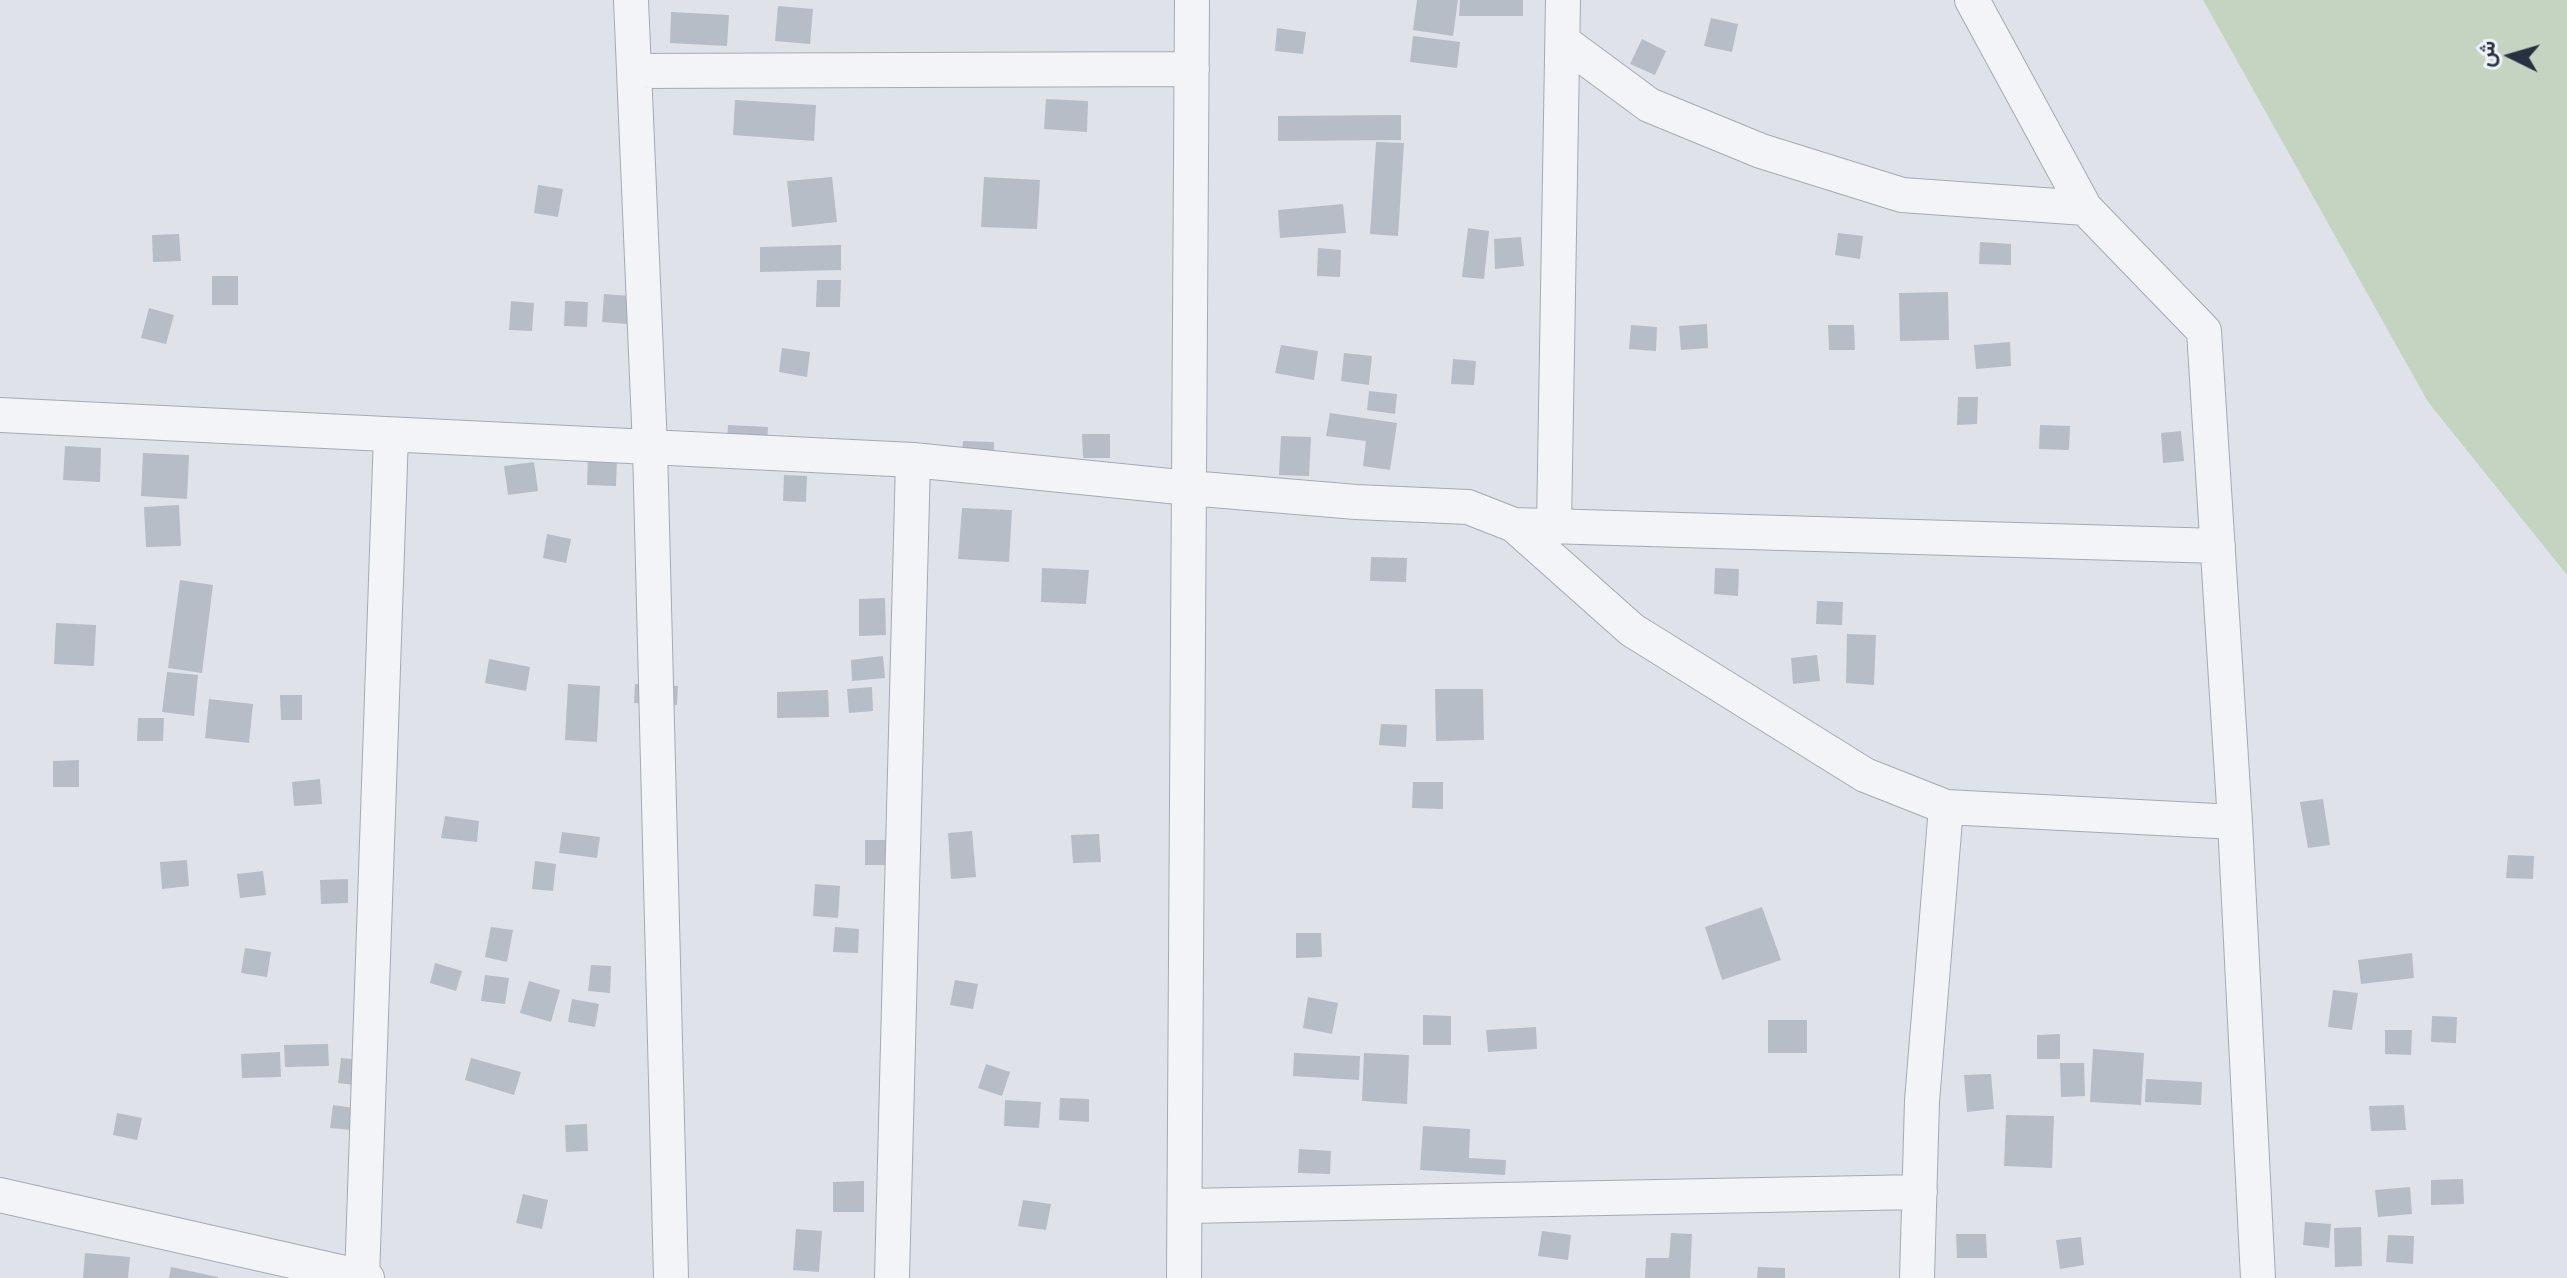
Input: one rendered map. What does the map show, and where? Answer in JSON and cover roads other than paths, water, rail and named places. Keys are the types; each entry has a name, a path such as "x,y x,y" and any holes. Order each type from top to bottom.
{"street":[{"path":"631,0 650,447 671,1278"},
{"path":"1184,1278 1192,0"},
{"path":"1554,526 1565,43 1563,0"},
{"path":"1972,0 2085,208 2204,331 2235,822 2258,1278"},
{"path":"1565,43 1649,105 1789,160 1902,195 2085,208"},
{"path":"634,71 1192,69"},
{"path":"0,415 913,460 1189,488 1356,502 1468,507 1514,525 2218,546"},
{"path":"0,1195 364,1278 391,435"},
{"path":"892,1278 913,460"},
{"path":"1514,525 1632,630 1865,775 1946,807 2235,822"},
{"path":"1917,1278 1922,1101 1946,807"},
{"path":"1185,1206 1920,1192"}]}
